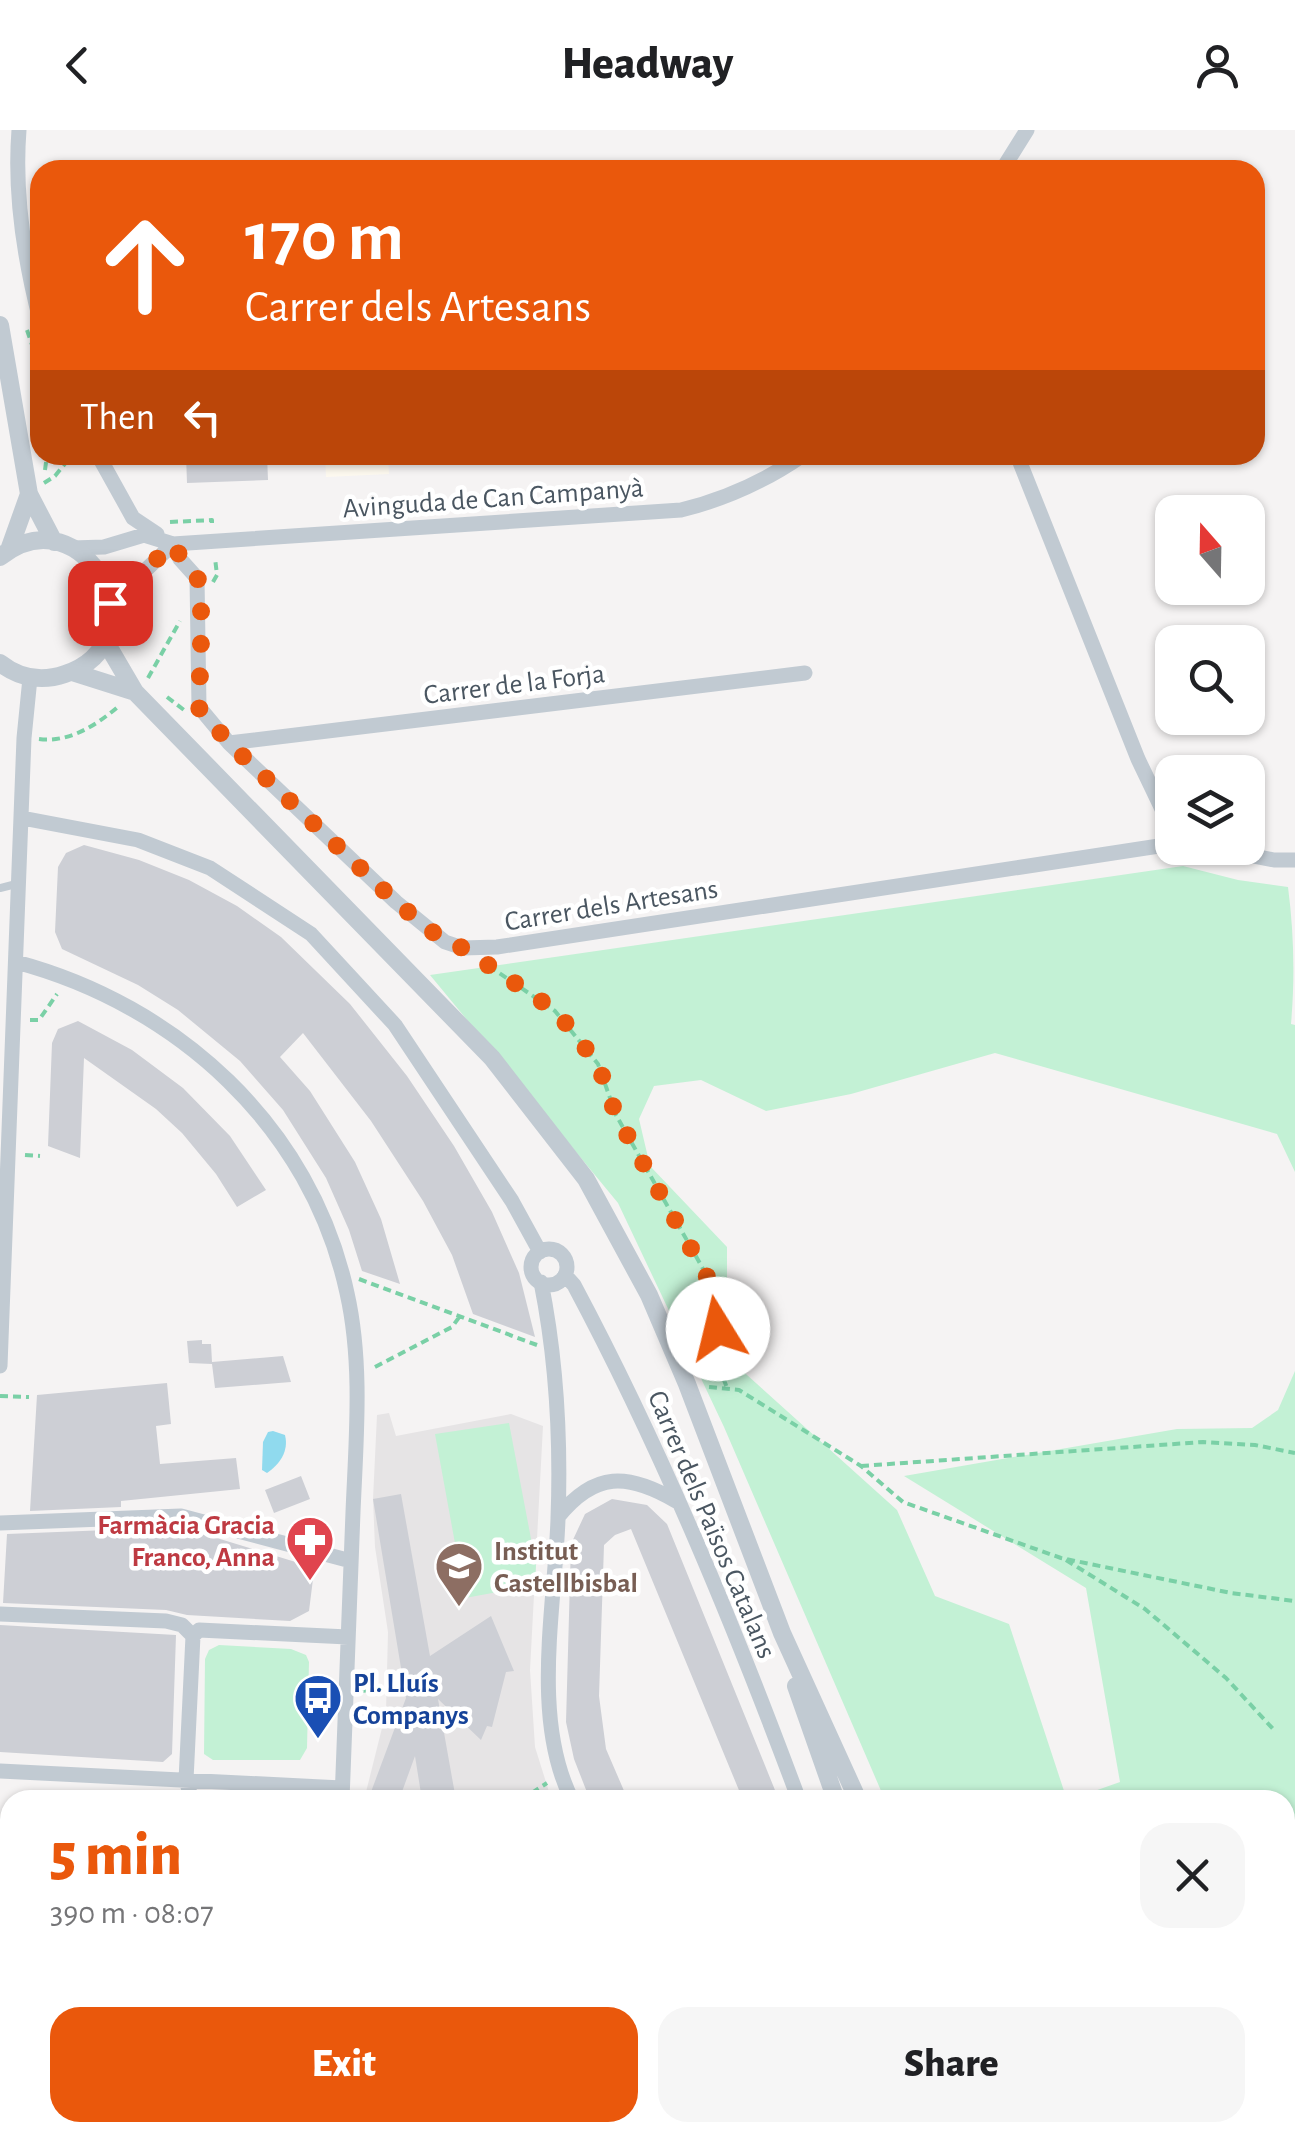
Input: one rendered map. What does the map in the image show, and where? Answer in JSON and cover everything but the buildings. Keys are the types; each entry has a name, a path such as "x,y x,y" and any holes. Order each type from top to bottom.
{"street":[{"path":"19,130 22,221 30,278"},
{"path":"1008,160 1027,130"},
{"path":"0,325 29,494 63,545 100,572 110,603 108,630 96,654 72,672 55,678 30,678 0,663"},
{"path":"104,465 133,518 173,544 197,578 199,708 229,743 396,902 445,942 463,948"},
{"name":"Avinguda de Can Campanyà","path":"63,545 104,547 144,535 173,544 681,510 750,488 787,465"},
{"path":"1021,465 1155,794"},
{"path":"4,553 29,494"},
{"path":"4,553 31,542 63,545"},
{"path":"110,603 173,544"},
{"path":"104,638 135,692 492,1058 586,1179 649,1295 782,1632 853,1790"},
{"path":"72,672 135,692"},
{"name":"Carrer de la Forja","path":"229,743 804,673"},
{"path":"0,1366 30,678"},
{"path":"22,818 138,840 210,868 310,934 395,1025 512,1201 540,1252"},
{"name":"Carrer dels Artesans","path":"463,948 497,947 1155,847"},
{"path":"1265,858 1295,860"},
{"path":"16,962 65,975 175,1033 252,1104 286,1151 334,1245 348,1294 357,1414 342,1790"},
{"path":"540,1282 552,1284 565,1275 567,1264 561,1254 551,1249 540,1252 532,1264 540,1282 556,1369 558,1516 550,1725 559,1775 567,1790"},
{"name":"Carrer dels Països Catalans","path":"565,1275 630,1391 726,1615 795,1790"},
{"path":"558,1516 586,1489 602,1483 638,1482 676,1501"},
{"path":"0,1524 181,1516 351,1561"},
{"path":"0,1614 166,1621 182,1625 193,1636"},
{"path":"189,1790 186,1780 193,1636 198,1630 348,1638"},
{"path":"782,1632 803,1709 832,1790"},
{"path":"0,1771 297,1790"}],"lane":[{"path":"0,888 20,883"}],"path":[{"path":"463,948 556,1011 598,1064 616,1115 719,1298 717,1361 727,1388"},
{"path":"367,1280 534,1344"},
{"path":"375,1367 452,1328 460,1316"},
{"path":"686,1384 739,1390 860,1466 904,1502 1062,1558 1231,1594 1295,1602"},
{"path":"0,1396 29,1397"},
{"path":"860,1466 1203,1442 1255,1444 1295,1453"},
{"path":"1062,1558 1144,1609 1226,1678 1274,1730"},
{"path":"362,1691 400,1685"},
{"path":"537,1790 559,1775"}],"shaded area":[{"path":"325,465 389,465 389,474 326,477"},
{"name":"Institut Castellbisbal","path":"389,1413 396,1436 511,1414 543,1426 530,1670 535,1747 548,1790 366,1790 386,1712 388,1632 375,1547 373,1499 377,1415"}],"green space":[{"path":"1183,866 1288,887 1293,956 1291,1024 1295,1025 1295,1172 1277,1134 995,1053 851,1094 766,1111 701,1080 654,1086 639,1119 650,1166 727,1247 727,1357 897,1510 935,1596 1009,1624 1064,1790 881,1790 724,1427 618,1203 430,975"},
{"path":"1295,1371 1295,1790 1097,1790 1120,1782 1086,1588 904,1476 1177,1429 1252,1428 1278,1410"},
{"name":"Institut Castellbisbal","path":"509,1423 536,1565 535,1585 465,1598 435,1434"},
{"path":"219,1645 291,1649 306,1655 307,1748 300,1760 213,1760 204,1754 205,1659 209,1650"}],"water":[{"path":"268,1432 285,1435 286,1446 267,1473 262,1470 263,1442"}],"place":[{"name":"Farmàcia Gracia Franco, Anna","path":"310,1582"},
{"name":"Institut Castellbisbal","path":"459,1608"},
{"name":"Pl. Lluís Companys","path":"318,1740"}],"route":[{"path":"110,603 173,544 197,578 199,708 229,743 396,902 445,942 463,948 556,1011 598,1064 616,1115 719,1298 718,1329"}]}
